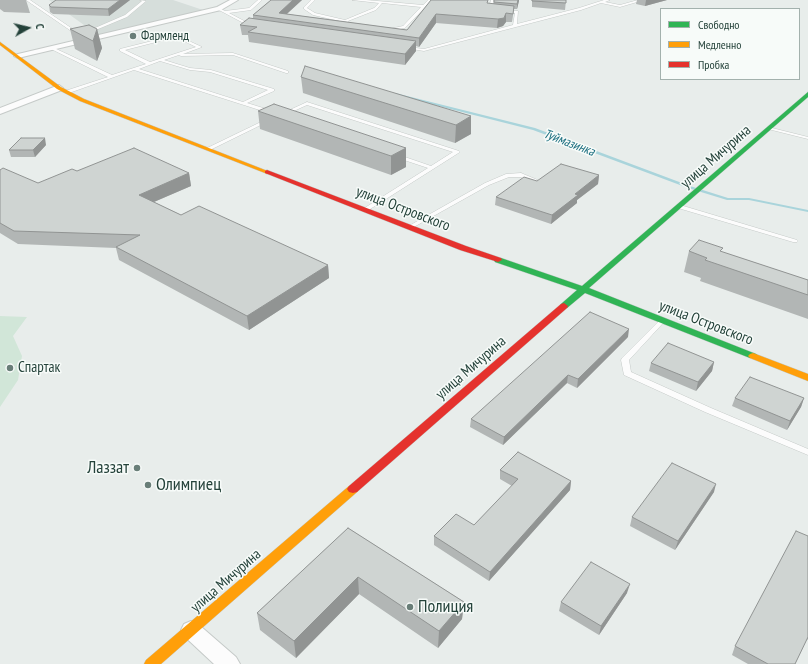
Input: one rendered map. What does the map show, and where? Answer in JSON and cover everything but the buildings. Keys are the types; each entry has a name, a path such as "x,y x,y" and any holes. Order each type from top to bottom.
{"main road":[{"name":"улица Островского","path":"0,43 63,90 82,100 463,248 583,290 808,378"},
{"name":"улица Мичурина","path":"152,664 680,207 808,94"}],"street":[{"path":"18,56 51,48 87,36 222,10 235,0"},
{"path":"0,112 63,90"},
{"path":"191,630 229,664"}],"lane":[{"path":"21,2 29,0 87,36 126,16 144,1 142,0"},
{"path":"222,10 250,9 260,0"},
{"path":"313,0 305,8 314,14 345,21 351,26 358,27"},
{"path":"354,0 424,6"},
{"path":"386,29 394,30 404,27 430,0"},
{"path":"493,0 489,9 517,12 515,26"},
{"path":"400,47 424,50 580,9 608,0"},
{"path":"601,2 620,6 642,0"},
{"path":"345,21 375,9 381,3"},
{"path":"222,10 252,26"},
{"path":"63,90 112,77 200,47 176,36 121,50 150,64"},
{"path":"51,48 112,77"},
{"path":"174,55 233,54 287,72"},
{"path":"160,60 190,69 210,70 272,90 244,103"},
{"path":"135,69 244,103 273,115 208,149"},
{"path":"288,117 281,115 307,103 457,152 365,210"},
{"path":"770,128 808,138"},
{"path":"388,153 432,168"},
{"path":"410,227 487,184 508,175 521,175 537,181"},
{"path":"680,207 795,241"},
{"path":"662,321 624,360 628,373 708,410 808,452"}],"shaded area":[{"path":"49,0 173,0 206,11 98,35"}],"green space":[{"name":"Спартак","path":"0,316 27,317 13,336 22,356 18,380 0,407"}],"waterway":[{"name":"Туймазинка","path":"396,94 534,129 689,187 728,199 749,199 808,211"}],"traffic: fast":[{"path":"564,306 808,94"},
{"path":"498,260 583,289 753,356"}],"traffic: slow":[{"path":"0,43 59,88 82,100 267,172"},
{"path":"753,356 808,378"},
{"path":"151,664 353,489"}],"traffic: jam":[{"path":"267,172 463,248 498,260"},
{"path":"353,489 564,306"}],"place":[{"name":"Фармленд","path":"133,36"},
{"name":"Спартак","path":"10,368"},
{"name":"Лаззат","path":"137,468"},
{"name":"Олимпиец","path":"148,485"},
{"name":"Полиция","path":"410,607"}]}
